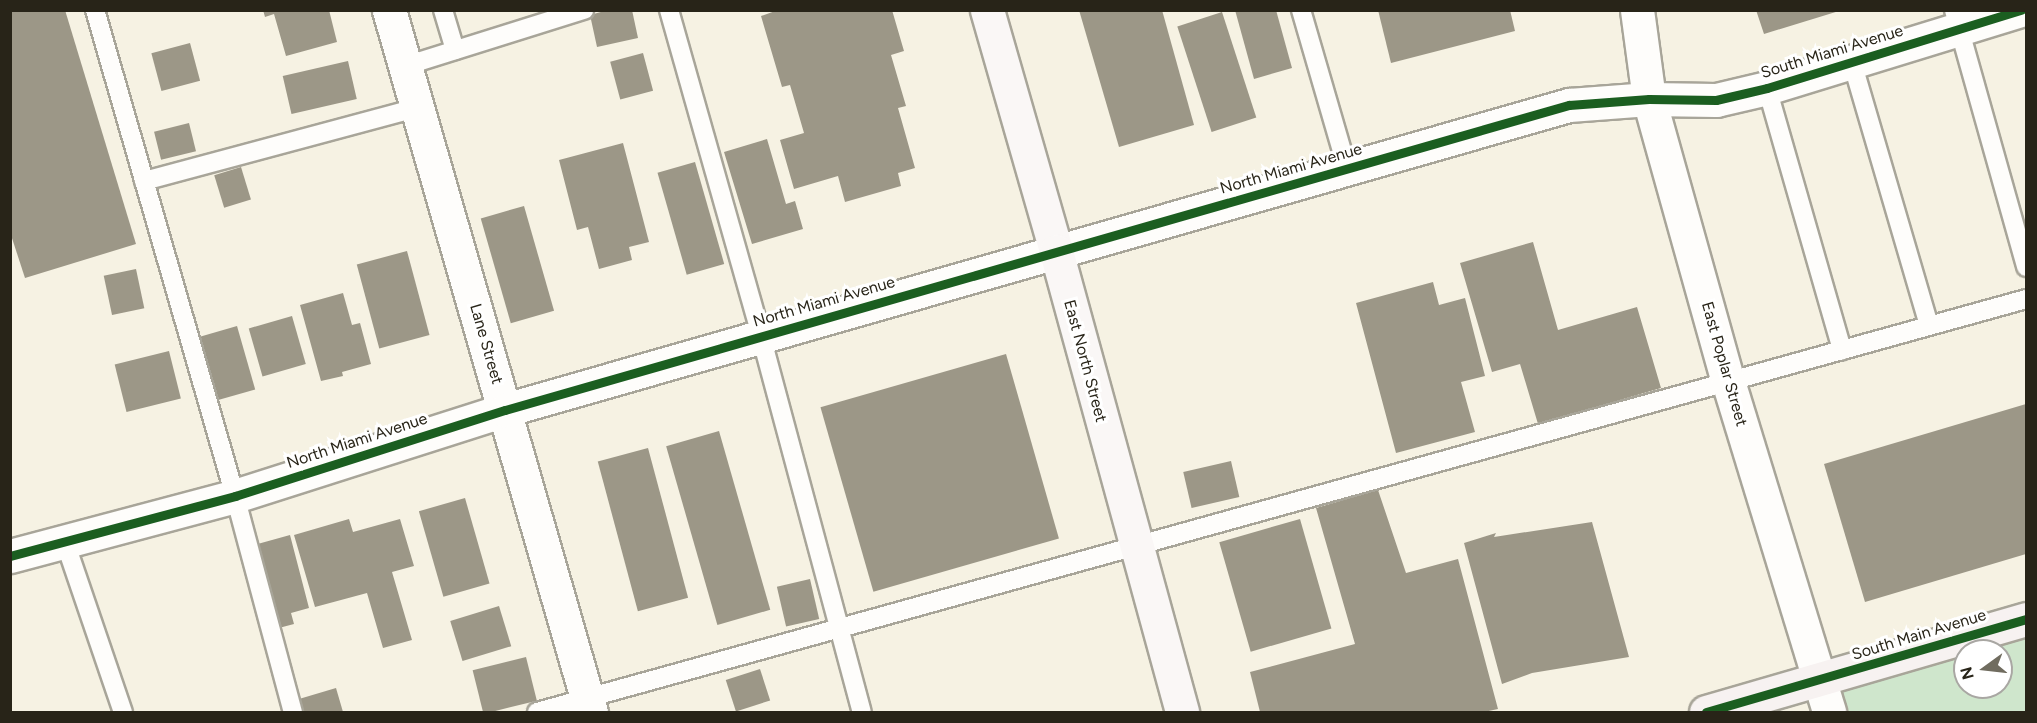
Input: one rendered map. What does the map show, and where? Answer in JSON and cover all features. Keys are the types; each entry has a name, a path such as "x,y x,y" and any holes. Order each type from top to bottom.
{"main road":[{"name":"East North Street","path":"987,10 1056,251 1134,546 1182,712"},
{"name":"South Main Avenue","path":"1706,712 2026,619"}],"street":[{"name":"Lane Street","path":"389,10 589,706"},
{"name":"East Poplar Street","path":"1637,10 1649,99 1728,381 1829,712"},
{"name":"South Miami Avenue","path":"1649,99 1716,100 1767,88 1851,62 1956,20 2020,10"},
{"name":"North Miami Avenue","path":"10,556 235,496 505,410 1569,105 1649,99"}],"lane":[{"path":"95,10 235,496 293,712"},
{"path":"443,10 455,50"},
{"path":"405,66 584,10"},
{"path":"669,10 761,336 862,712"},
{"path":"1301,10 1347,168"},
{"path":"1956,20 2026,267"},
{"path":"1851,62 1929,325"},
{"path":"1767,88 1842,350"},
{"path":"144,181 417,108"},
{"path":"537,712 589,706 840,628 2026,299"},
{"path":"65,542 123,712"}],"green space":[{"path":"2026,619 2026,712 1829,712 1820,680 1953,641 1953,699 2013,699 2013,639 1958,639"}],"building":[{"path":"10,10 65,10 136,244 25,278 10,232"},
{"path":"263,10 329,10 337,42 286,56 274,14 265,17"},
{"path":"608,10 632,10 638,38 597,47 590,15"},
{"path":"778,10 892,10 904,51 891,55 906,106 898,108 915,168 898,173 901,186 845,202 838,176 794,189 780,140 804,133 790,85 782,87 761,16"},
{"path":"1079,10 1162,10 1194,125 1119,147"},
{"path":"1235,10 1276,10 1292,68 1254,79"},
{"path":"1378,10 1510,10 1515,31 1391,63"},
{"path":"1756,10 1839,10 1839,11 1764,34"},
{"path":"1222,12 1256,118 1212,132 1177,27"},
{"path":"190,43 200,81 161,91 151,53"},
{"path":"643,53 653,91 620,99 610,62"},
{"path":"348,61 357,99 291,114 283,76"},
{"path":"189,123 196,151 161,160 154,132"},
{"path":"767,139 786,204 795,201 803,229 752,244 724,152"},
{"path":"623,143 649,242 629,247 632,260 599,269 588,227 577,230 559,160"},
{"path":"695,162 724,264 687,275 658,173"},
{"path":"241,167 251,200 224,208 214,175"},
{"path":"524,206 554,311 511,323 481,218"},
{"path":"1533,242 1558,330 1637,307 1661,388 1538,424 1520,364 1492,372 1460,263"},
{"path":"407,251 430,335 379,348 357,264"},
{"path":"136,269 144,308 112,315 104,276"},
{"path":"1433,282 1439,305 1465,298 1485,376 1461,382 1475,432 1396,453 1356,303"},
{"path":"343,293 352,325 360,323 371,364 342,372 343,376 321,381 300,305"},
{"path":"292,316 306,364 263,376 249,328"},
{"path":"237,326 255,389 213,402 195,338"},
{"path":"169,351 181,399 127,412 115,365"},
{"path":"1006,354 1059,539 873,592 820,407"},
{"path":"2026,404 2026,554 1865,602 1824,464"},
{"path":"719,431 770,610 717,625 666,446"},
{"path":"648,448 688,598 638,611 598,461"},
{"path":"1231,461 1239,497 1192,508 1183,472"},
{"path":"1378,490 1406,573 1458,559 1498,709 1484,712 1260,712 1250,672 1355,644 1316,508"},
{"path":"465,498 490,584 443,597 419,511"},
{"path":"349,519 353,532 400,519 414,566 392,572 412,640 383,648 367,593 315,607 294,535"},
{"path":"1300,519 1331,629 1251,652 1219,542"},
{"path":"1592,522 1629,657 1532,673 1502,684 1464,543 1496,533 1494,537"},
{"path":"290,535 309,608 291,613 294,624 275,629 254,545"},
{"path":"810,579 819,619 786,627 777,587"},
{"path":"499,606 511,646 463,661 450,621"},
{"path":"526,657 537,701 483,712 473,670"},
{"path":"760,669 770,700 736,712 726,680"},
{"path":"336,688 343,712 303,712 299,699"}],"cycle path":[{"path":"10,556 235,496 505,410 1569,105 1649,99 1716,100 1767,88 2021,10"},
{"path":"1706,712 2026,619"}]}
